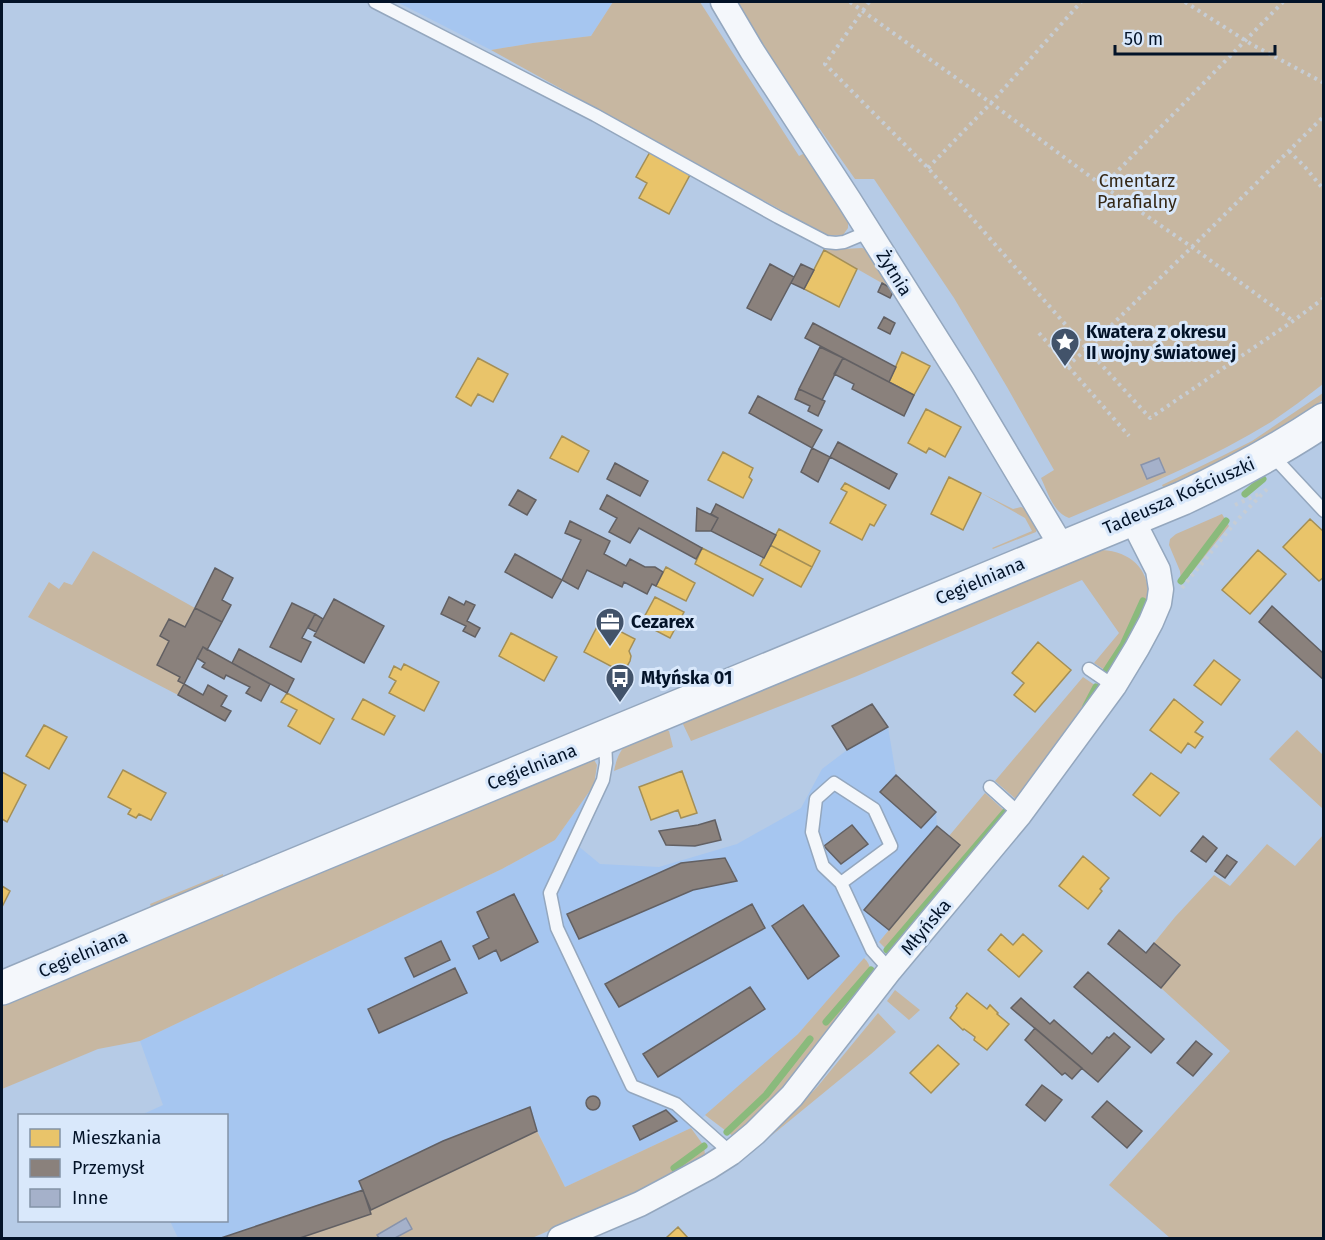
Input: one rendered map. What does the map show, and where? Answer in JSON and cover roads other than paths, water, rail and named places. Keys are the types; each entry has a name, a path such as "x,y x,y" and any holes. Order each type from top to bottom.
{"street":[{"name":"Żytnia","path":"723,2 967,389 1062,547"},
{"name":"Tadeusza Kościuszki","path":"1062,547 1217,482 1323,420"},
{"name":"Młyńska","path":"560,1239 640,1204 709,1167 731,1154 755,1133 792,1096 890,970 1020,814 1114,686 1151,622 1159,603 1158,570 1132,519"},
{"name":"Cegielniana","path":"2,988 1062,547"}],"lane":[{"path":"375,2 595,115 826,242 844,242 868,232"},
{"path":"1270,453 1323,511"},
{"path":"1089,669 1114,686"},
{"path":"605,737 606,763 603,780 550,893 556,928 632,1086 676,1104 731,1154"},
{"path":"841,883 891,846 874,809 834,783 816,799 812,832 823,866 841,883 872,950 890,970"},
{"path":"990,787 1020,814"}],"waterway":[{"path":"1245,494 1263,479"},
{"path":"1181,581 1226,521"},
{"path":"1106,671 1123,645 1143,601"},
{"path":"1086,706 1096,687"},
{"path":"887,950 1005,812"},
{"path":"826,1022 871,970"},
{"path":"727,1132 766,1095 810,1039"},
{"path":"674,1168 704,1146"}],"place":[{"name":"Kwatera z okresu II wojny światowej","path":"1065,368"},
{"name":"Cezarex","path":"610,648"},
{"name":"Młyńska 01","path":"620,704"}],"park label":[{"name":"Cmentarz Parafialny","path":"1137,192"}]}
